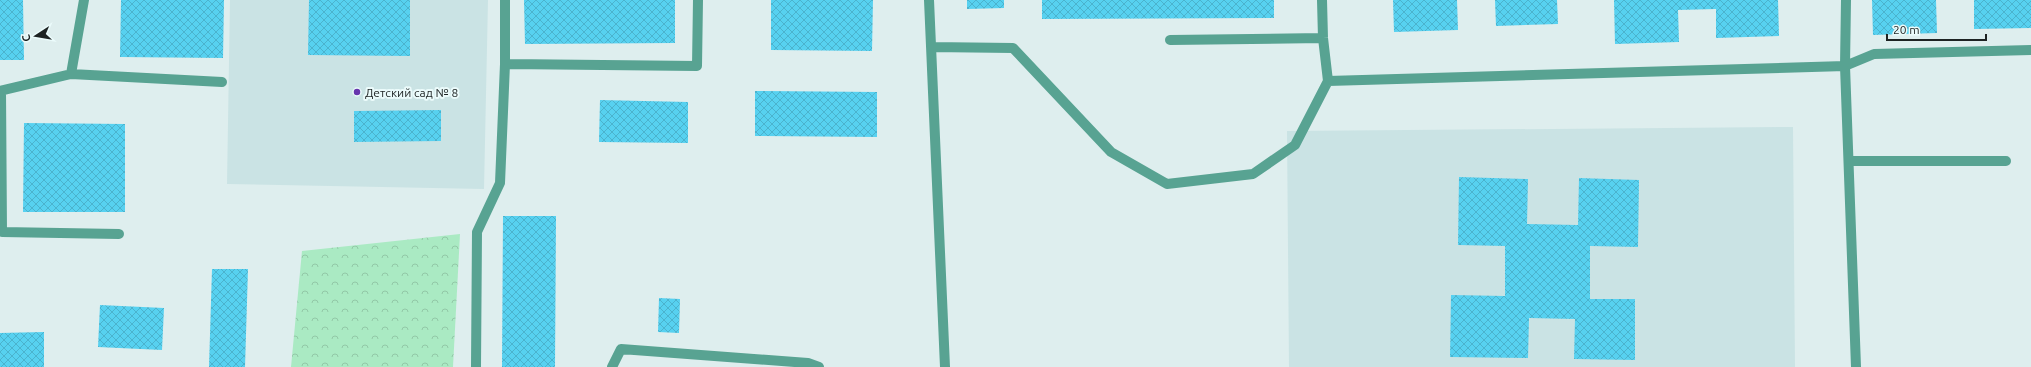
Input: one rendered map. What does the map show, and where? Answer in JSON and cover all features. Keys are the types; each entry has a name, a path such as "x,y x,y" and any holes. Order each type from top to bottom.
{"lane":[{"path":"71,74 84,0"},
{"path":"476,367 477,232 500,183 505,64 505,0"},
{"path":"505,64 697,66 698,0"},
{"path":"929,0 945,367"},
{"path":"931,46 1013,48 1111,152 1167,184 1254,174 1295,145 1328,81 1323,38 1322,0"},
{"path":"1846,0 1845,66 1856,367"},
{"path":"1170,40 1323,38"},
{"path":"1328,81 1845,66 1874,54 2031,50"},
{"path":"119,234 2,232 0,91 71,74 222,82"},
{"path":"1849,161 2006,161"},
{"path":"612,367 620,349 808,363 819,367"}],"shaded area":[{"name":"Детский сад № 8","path":"230,0 488,0 484,189 227,184"},
{"path":"1793,127 1795,367 1289,367 1287,131"}],"green space":[{"path":"460,234 453,367 291,367 302,251"}],"building":[{"path":"0,0 23,0 24,60 0,60"},
{"path":"121,0 224,0 223,58 120,57"},
{"path":"309,0 410,0 410,56 308,55"},
{"path":"524,0 675,0 675,43 525,44"},
{"path":"771,0 873,0 872,51 771,50"},
{"path":"967,0 1004,0 1004,8 967,9"},
{"path":"1042,0 1274,0 1274,18 1042,19"},
{"path":"1393,0 1457,0 1458,30 1394,32"},
{"path":"1495,0 1557,0 1558,24 1496,26"},
{"path":"1614,0 1778,0 1779,36 1716,38 1716,9 1678,10 1679,42 1615,44"},
{"path":"1872,0 1936,0 1937,33 1873,35"},
{"path":"1974,0 2031,0 2031,28 1974,29"},
{"path":"755,91 877,92 877,137 755,136"},
{"path":"600,100 688,102 688,143 599,142"},
{"path":"441,110 441,141 354,142 354,111"},
{"path":"24,123 125,124 125,212 23,212"},
{"path":"1459,177 1528,179 1527,224 1578,225 1579,178 1639,180 1638,247 1590,246 1590,299 1635,299 1635,360 1574,359 1575,319 1529,318 1528,358 1450,357 1451,295 1505,296 1505,246 1458,245"},
{"path":"503,216 556,216 555,367 502,367"},
{"path":"212,269 248,269 245,367 209,367"},
{"path":"659,298 680,299 679,333 658,332"},
{"path":"100,305 164,308 162,350 98,347"},
{"path":"44,332 44,367 0,367 0,333"}],"place":[{"name":"Детский сад № 8","path":"357,92"}]}
